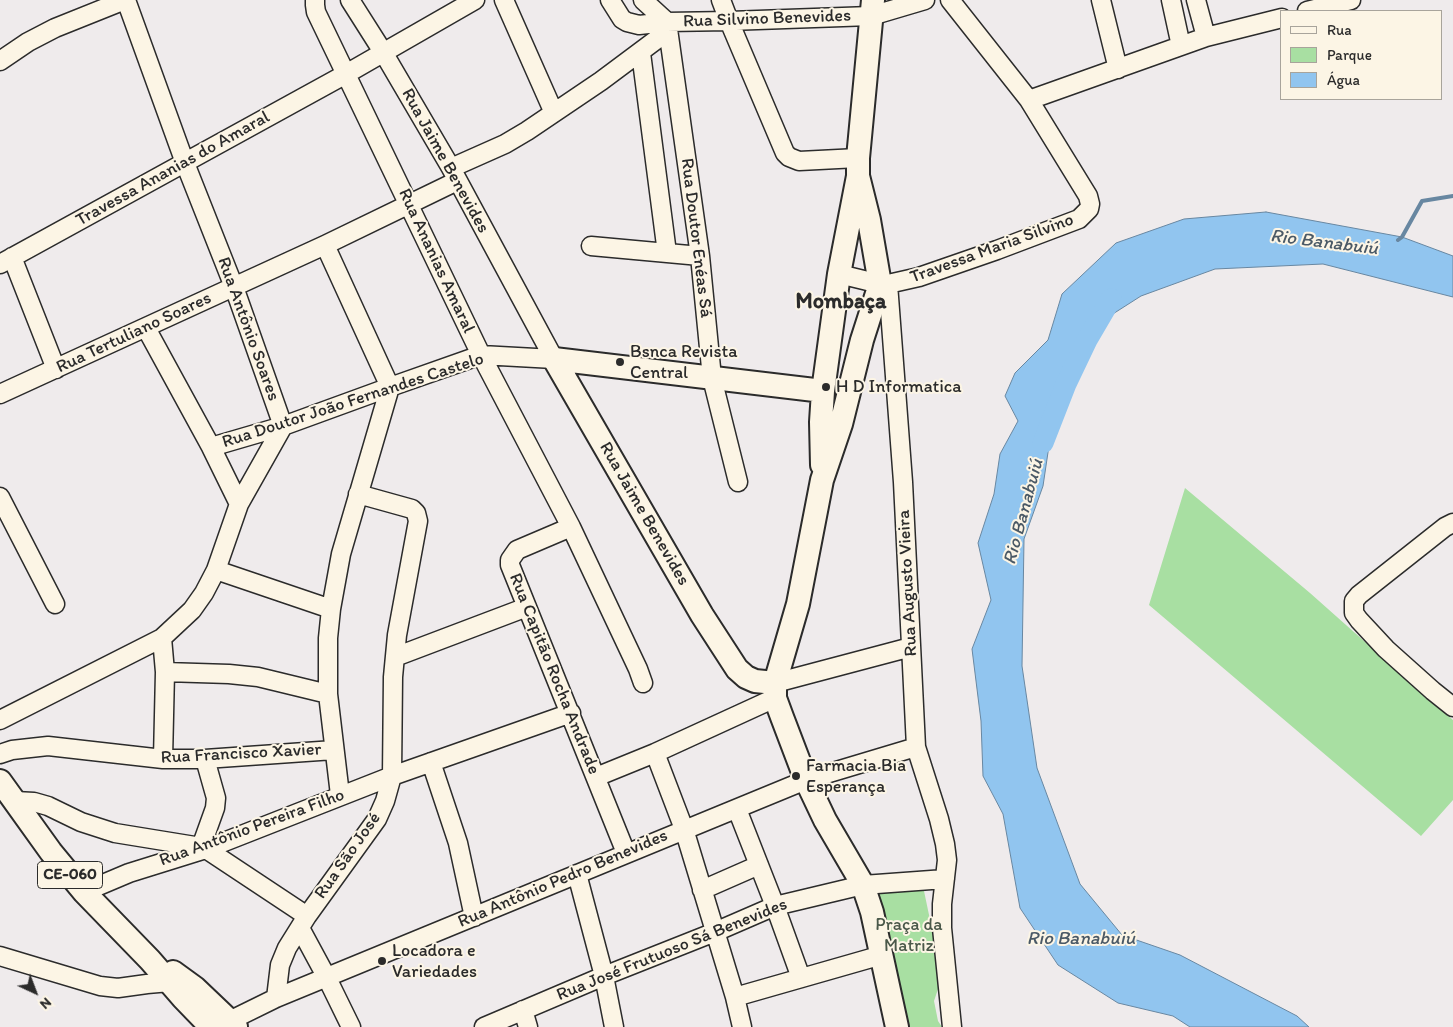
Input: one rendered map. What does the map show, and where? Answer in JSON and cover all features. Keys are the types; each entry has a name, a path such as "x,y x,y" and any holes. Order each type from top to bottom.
{"main road":[{"path":"822,480 821,422 823,391 839,274 858,167 872,8"},
{"path":"858,167 884,284 862,340 841,424 822,480 798,604 775,690 782,717 806,780 826,820 863,885 872,912 897,1027"},
{"name":"Rua Doutor João Fernandes Castelo","path":"554,359 823,391"},
{"name":"Rua Jaime Benevides","path":"554,359 702,615 737,669 746,677 775,690"},
{"name":"CE-060","path":"0,781 51,852 84,892 170,982 223,1025"},
{"name":"CE-060","path":"150,960 177,974 195,988 223,1025"}],"street":[{"path":"0,61 28,42 55,28 125,0"},
{"name":"Rua Antônio Soares","path":"125,0 184,163 234,287 283,426"},
{"name":"Rua Ananias Amaral","path":"315,0 316,12 481,356 571,527 643,682"},
{"name":"Rua Jaime Benevides","path":"350,0 383,52 454,175 554,359"},
{"name":"Travessa Ananias do Amaral","path":"6,261 346,74 475,0"},
{"path":"504,0 554,113"},
{"path":"610,0 618,13 627,22 639,25 668,27"},
{"path":"643,0 668,27"},
{"path":"721,0 785,153 789,158 799,161 858,167"},
{"name":"Rua Silvino Benevides","path":"454,175 528,131 601,82 640,53 668,27 872,8 926,0"},
{"path":"950,0 1029,100 1206,37 1280,18"},
{"path":"1101,0 1118,69"},
{"path":"1171,0 1181,46"},
{"path":"1196,0 1206,37"},
{"path":"1311,10 1351,0"},
{"name":"Rua Doutor Enéas Sá","path":"668,27 700,256 712,378 738,482"},
{"name":"Rua Doutor Enéas Sá","path":"640,53 667,253"},
{"name":"Travessa Maria Silvino","path":"884,284 919,277 945,269 1079,219 1089,210 1088,196 1029,100"},
{"name":"Rua Tertuliano Soares","path":"0,394 410,205 454,175"},
{"path":"325,245 390,387 341,554 331,609 328,638 328,694 340,795"},
{"path":"590,246 700,256"},
{"path":"6,261 56,369"},
{"path":"839,274 884,284"},
{"name":"Rua Augusto Vieira","path":"884,284 903,482 916,747 945,844 946,860 942,928 952,1027"},
{"path":"146,328 239,504"},
{"name":"Rua Doutor João Fernandes Castelo","path":"211,448 283,426 481,356 554,359"},
{"path":"0,720 162,638 192,610 204,593 216,570 239,504 283,426"},
{"name":"Rua São José","path":"276,998 280,966 287,948 377,819 385,801 392,776 393,686 397,635 418,521 416,513 412,509 358,494"},
{"path":"0,497 55,604"},
{"path":"1453,523 1445,527 1359,595 1354,601 1354,613 1386,649 1453,707"},
{"name":"Rua Capitão Rocha Andrade","path":"571,527 517,550 510,560 510,565 626,853"},
{"path":"216,570 331,609"},
{"path":"395,657 527,607"},
{"path":"162,638 165,672 163,759"},
{"path":"596,777 655,753 775,690 911,647"},
{"path":"165,672 258,677 328,694"},
{"path":"392,776 571,713"},
{"name":"Rua Francisco Xavier","path":"0,754 12,750 48,746 163,759 205,759 334,750"},
{"name":"Rua Antônio Pedro Benevides","path":"223,1025 276,998 806,780 916,747"},
{"path":"655,753 684,829 716,932 742,1027"},
{"path":"204,848 216,798 205,759"},
{"path":"431,762 458,843 474,917"},
{"name":"Rua Antônio Pereira Filho","path":"84,892 148,866 184,856 392,776"},
{"path":"15,801 34,802 48,806 96,828 115,833 204,848 304,922 327,978 351,1027"},
{"path":"737,809 776,906 801,978"},
{"path":"168,842 184,856"},
{"path":"148,866 168,842"},
{"path":"702,890 759,865"},
{"path":"577,874 604,976 614,1027"},
{"name":"Rua José Frutuoso Sá Benevides","path":"484,1027 776,906 863,885 945,879"},
{"path":"735,997 882,955"},
{"path":"0,956 100,986 118,988 170,982"},
{"path":"524,1010 528,1027"}],"green space":[{"path":"1185,488 1310,593 1453,720 1453,800 1421,836 1149,605"},
{"name":"Praça da Matriz","path":"917,885 922,887 924,891 942,977 934,1001 938,1021 942,1027 903,1027 876,894"}],"water":[{"name":"Rio Banabuiú","path":"1266,212 1402,237 1453,256 1453,297 1323,264 1215,269 1141,296 1083,333 1058,385 1043,486 1024,539 1022,666 1037,768 1080,884 1122,935 1180,955 1297,1016 1309,1027 1190,1027 1173,1016 1118,1003 1058,965 1020,908 1003,814 983,776 981,721 972,649 991,600 978,543 994,494 1000,454 1018,421 1005,396 1015,373 1048,340 1062,294 1116,243 1184,219"}],"waterway":[{"path":"1398,240 1402,237 1422,201 1453,196"},
{"name":"Rio Banabuiú","path":"1043,443 1066,384 1087,340 1111,299"}],"place":[{"name":"Bsnca Revista Central","path":"620,362"},
{"name":"H D Informatica","path":"826,387"},
{"name":"Farmacia Bia Esperança","path":"796,776"},
{"name":"Locadora e Variedades","path":"382,961"}],"district":[{"name":"Mombaça","path":"841,302"}]}
